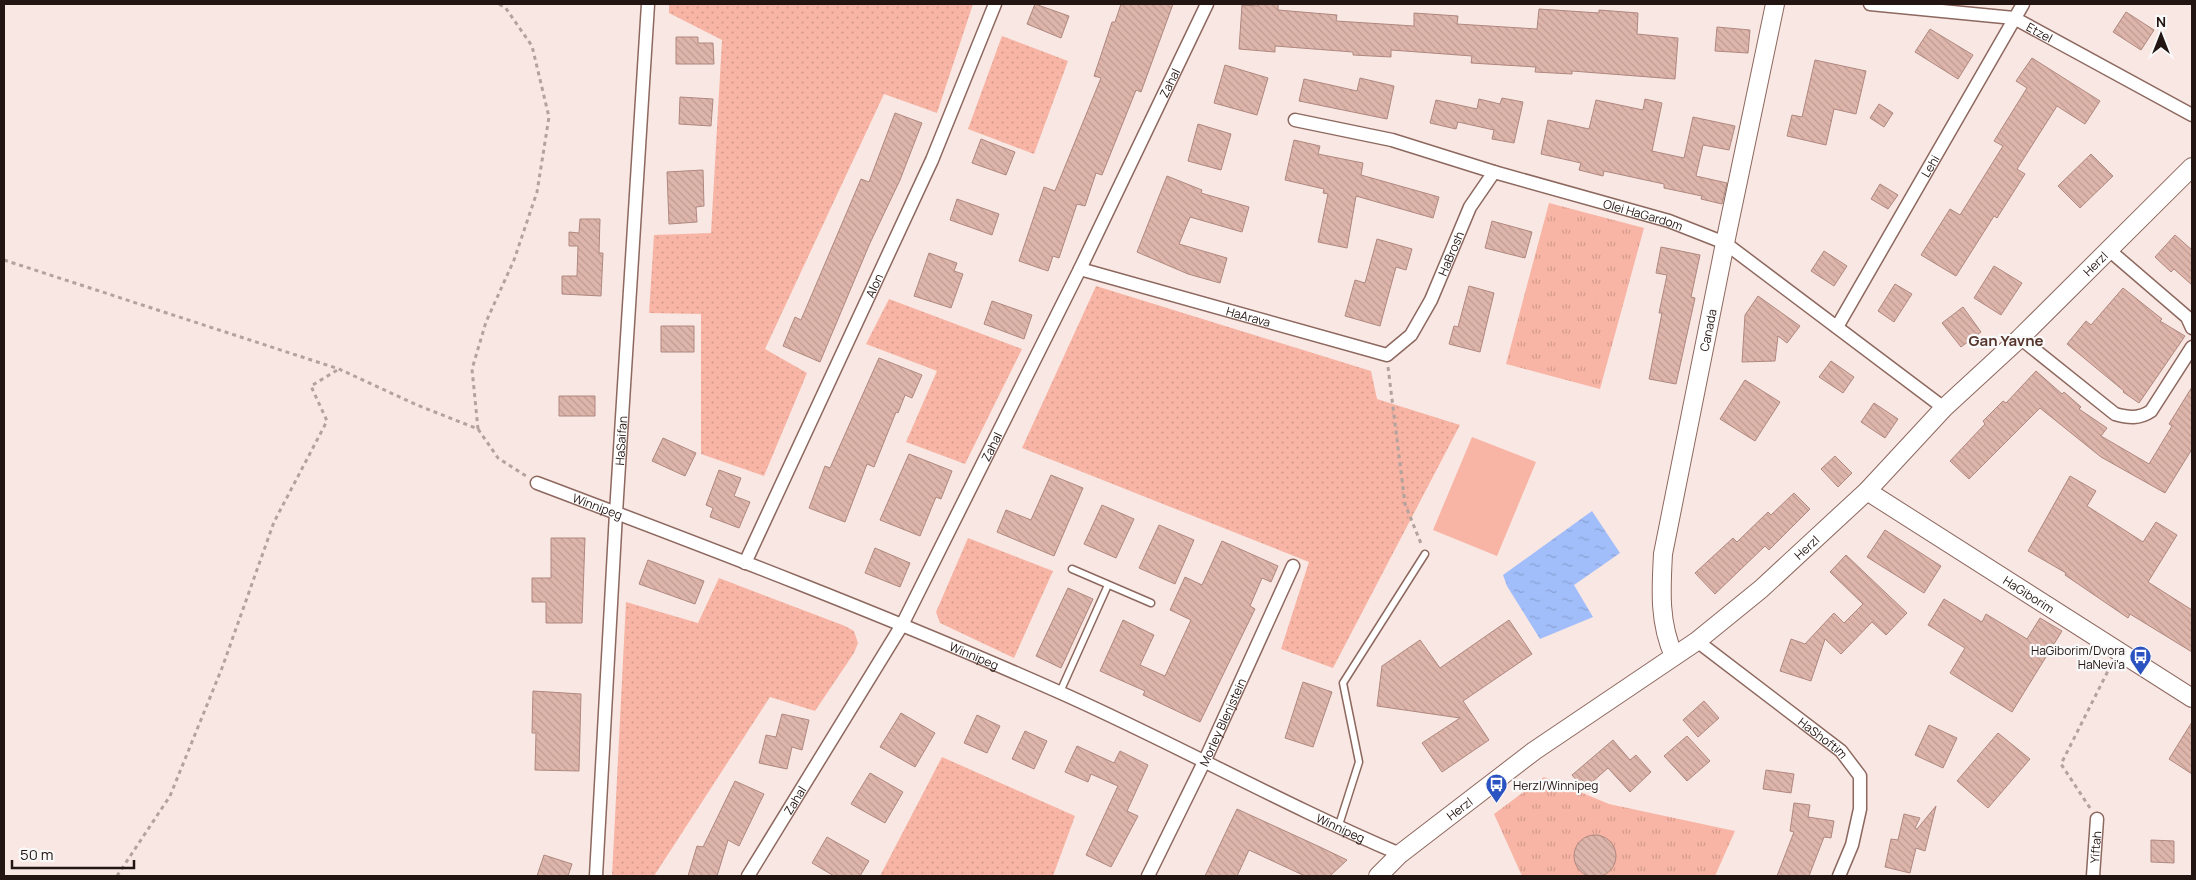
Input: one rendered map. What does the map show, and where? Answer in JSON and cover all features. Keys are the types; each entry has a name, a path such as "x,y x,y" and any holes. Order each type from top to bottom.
{"street":[{"name":"HaSaifan","path":"596,876 616,513 648,4"},
{"name":"Alon","path":"745,563 932,160 995,4"},
{"name":"Zahal","path":"748,876 902,624 1080,269 1207,4"},
{"name":"Canada","path":"1674,656 1666,639 1660,603 1663,554 1775,4"},
{"name":"Etzel","path":"1870,4 2014,18 2192,115"},
{"name":"Lehi","path":"1837,327 2014,18 2024,4"},
{"name":"Olei HaGardom","path":"1295,120 1392,140 1494,172 1660,218 1725,243 1944,408"},
{"name":"Herzl","path":"1378,876 1400,854 1534,751 1697,640 1761,589 1867,490 1944,408 2020,338 2192,167"},
{"name":"HaBrosh","path":"1387,355 1411,335 1431,300 1470,207 1494,172"},
{"path":"2109,250 2187,317 2192,328"},
{"name":"HaArava","path":"1080,269 1356,348 1387,355"},
{"path":"2020,338 2115,414 2128,418 2142,417 2151,411 2192,347"},
{"name":"Winnipeg","path":"537,484 902,624 1060,692 1205,760 1338,828 1400,854"},
{"name":"HaGiborim","path":"1867,490 2192,698"},
{"name":"Morley Blenjstein","path":"1148,876 1205,760 1293,566"},
{"name":"HaShoftim","path":"1697,640 1841,751 1860,776 1860,809 1852,845 1839,876"},
{"name":"Yiftah","path":"2093,876 2098,819"}],"lane":[{"path":"1338,828 1359,762 1343,683 1425,554"},
{"path":"1072,569 1151,603"},
{"path":"1060,692 1108,585"}],"path":[{"path":"498,4 505,7 532,46 550,117 537,192 514,260 486,322 472,369 478,429 498,458 537,484"},
{"path":"4,260 339,369 417,405 478,429"},
{"path":"1387,355 1405,504 1425,554"},
{"path":"116,876 170,796 222,668 274,522 326,421 312,386 339,369"},
{"path":"2098,819 2061,764 2118,650"}],"green space":[{"path":"669,4 973,4 937,113 884,94 765,349 807,373 764,476 701,454 701,314 649,313 654,235 711,233 722,40 669,13"},
{"path":"1002,36 1068,61 1034,154 968,129"},
{"path":"1549,203 1644,228 1600,389 1506,364"},
{"path":"1096,286 1371,371 1377,399 1460,425 1333,668 1281,649 1309,562 1022,448"},
{"path":"889,299 1022,349 965,464 906,442 937,371 866,344"},
{"path":"1472,437 1536,462 1497,556 1433,530"},
{"path":"968,538 1053,571 1014,658 940,623 936,612"},
{"path":"719,578 845,626 854,631 858,643 854,653 815,711 770,697 654,876 612,876 626,602 698,623"},
{"path":"942,757 1075,816 1053,876 880,876"},
{"path":"1544,777 1609,804 1735,831 1715,876 1522,876 1494,814"}],"water":[{"path":"1592,511 1620,553 1574,585 1593,617 1540,639 1507,586 1503,575"}],"building":[{"path":"1035,4 1069,16 1061,38 1027,24"},
{"path":"1121,4 1173,4 1141,92 1136,90 1102,175 1096,173 1085,206 1077,204 1059,258 1053,256 1048,271 1019,261 1044,187 1055,191 1101,78 1094,76 1112,22 1115,22"},
{"path":"1258,4 1278,4 1278,10 1337,15 1336,21 1414,26 1414,13 1458,16 1457,24 1537,29 1539,9 1599,13 1599,10 1638,13 1637,34 1678,38 1675,79 1572,71 1572,74 1535,72 1536,67 1471,63 1472,56 1391,50 1391,57 1353,55 1353,52 1275,46 1275,52 1239,49 1242,5 1258,6"},
{"path":"2126,12 2154,30 2141,50 2113,32"},
{"path":"1717,27 1750,30 1748,53 1715,51"},
{"path":"1930,29 1973,55 1958,79 1915,52"},
{"path":"676,37 698,37 698,43 713,43 714,64 676,64"},
{"path":"2032,58 2100,101 2085,124 2057,106 2017,169 2025,174 1997,218 1994,216 1956,276 1921,255 1950,209 1960,215 2003,146 1994,141 2027,88 2016,81"},
{"path":"1815,60 1866,71 1856,114 1834,109 1826,145 1787,136 1792,115 1802,117"},
{"path":"1225,65 1268,78 1257,115 1214,103"},
{"path":"1360,78 1394,86 1387,119 1299,101 1304,79 1357,91"},
{"path":"680,97 713,99 711,126 679,124"},
{"path":"1502,98 1523,102 1514,143 1492,139 1494,130 1458,122 1456,129 1430,123 1436,100 1477,109 1479,99 1500,104"},
{"path":"1645,99 1662,103 1652,151 1684,158 1693,117 1735,126 1729,150 1703,145 1696,176 1727,183 1722,204 1701,199 1702,196 1664,188 1664,184 1604,171 1603,176 1579,170 1581,163 1541,154 1548,120 1589,129 1596,100 1643,110"},
{"path":"1879,104 1893,113 1884,127 1870,118"},
{"path":"895,113 922,123 900,180 870,243 820,362 783,346 795,317 801,320 861,179 869,182"},
{"path":"1198,124 1231,134 1221,170 1188,161"},
{"path":"981,139 1015,152 1006,175 972,163"},
{"path":"1294,140 1320,146 1318,154 1363,163 1361,175 1439,197 1433,218 1356,196 1347,248 1318,242 1328,194 1323,193 1324,189 1285,180"},
{"path":"2091,154 2113,176 2080,208 2058,186"},
{"path":"703,170 704,206 696,207 697,222 669,224 667,172"},
{"path":"1167,176 1202,190 1201,193 1249,207 1242,232 1190,217 1179,244 1227,258 1220,283 1188,274 1137,252"},
{"path":"1880,184 1898,195 1888,209 1871,199"},
{"path":"957,199 999,214 992,235 950,220"},
{"path":"580,219 600,219 599,253 603,253 601,296 562,294 562,276 577,276 578,246 569,246 569,232 579,233"},
{"path":"1492,221 1532,232 1525,258 1485,248"},
{"path":"2175,235 2192,250 2192,285 2174,269 2171,272 2155,257"},
{"path":"1377,239 1412,249 1406,270 1396,267 1380,326 1345,316 1355,280 1365,283"},
{"path":"1661,247 1700,255 1691,297 1695,298 1676,384 1649,379 1662,313 1659,313 1667,275 1656,273"},
{"path":"1824,251 1847,266 1834,286 1811,271"},
{"path":"929,253 957,263 954,271 963,274 951,308 914,296"},
{"path":"1994,266 2022,283 2001,315 1974,298"},
{"path":"1895,284 1912,294 1894,322 1878,311"},
{"path":"1469,286 1494,293 1480,352 1449,344 1454,326 1458,327"},
{"path":"2123,288 2162,319 2160,321 2185,336 2139,403 2123,392 2067,344 2086,321 2091,325"},
{"path":"1758,296 1800,326 1787,343 1778,336 1775,361 1742,362 1745,315"},
{"path":"992,301 1032,315 1024,339 984,324"},
{"path":"1963,307 1981,332 1961,347 1942,323"},
{"path":"661,326 694,326 694,352 661,352"},
{"path":"879,358 922,375 912,398 905,395 898,413 896,412 874,467 867,464 845,522 809,508 825,466 830,468"},
{"path":"1831,361 1854,377 1843,393 1819,377"},
{"path":"2036,371 2062,394 2064,392 2081,407 2079,409 2107,428 2101,436 2149,464 2172,426 2169,424 2192,387 2192,449 2165,493 2101,457 2040,408 1969,479 1950,461 1985,424 1983,421 2003,401 2006,403"},
{"path":"1745,380 1780,402 1755,441 1720,419"},
{"path":"559,396 595,396 595,416 559,416"},
{"path":"1874,403 1898,419 1885,438 1861,422"},
{"path":"663,438 696,453 685,476 652,461"},
{"path":"909,454 952,471 941,499 936,497 920,536 880,520"},
{"path":"1835,456 1852,473 1838,487 1821,469"},
{"path":"719,470 741,478 734,496 750,502 739,528 710,517 713,508 706,505"},
{"path":"1051,475 1083,488 1054,556 997,532 1006,510 1031,520"},
{"path":"2070,476 2096,491 2087,506 2143,542 2156,522 2177,535 2148,582 2192,610 2192,652 2130,614 2128,618 2065,575 2066,573 2028,551"},
{"path":"1794,493 1810,509 1769,550 1765,546 1715,594 1695,573 1733,538 1737,542 1768,512 1771,515"},
{"path":"1102,505 1134,519 1116,558 1084,544"},
{"path":"1159,525 1194,540 1175,584 1139,568"},
{"path":"1885,530 1941,566 1924,593 1867,557"},
{"path":"551,538 585,538 582,623 546,623 546,602 532,602 532,578 551,578"},
{"path":"1222,541 1278,566 1271,582 1262,578 1250,606 1255,609 1200,722 1143,695 1145,691 1100,671 1123,620 1154,635 1140,665 1165,676 1191,620 1170,610 1185,577 1202,585"},
{"path":"875,548 910,563 900,587 865,573"},
{"path":"1846,555 1907,613 1886,635 1872,622 1841,654 1825,639 1811,681 1780,671 1791,639 1805,644 1834,613 1844,623 1863,604 1830,572"},
{"path":"648,560 704,581 695,604 639,584"},
{"path":"1068,588 1093,599 1061,668 1036,656"},
{"path":"1944,599 1982,622 1986,614 2027,639 2040,618 2062,631 2012,712 1950,673 1965,648 1928,625"},
{"path":"1509,620 1532,654 1463,701 1489,740 1442,772 1422,743 1460,718 1377,706 1382,666 1420,640 1440,668"},
{"path":"1303,682 1332,692 1313,747 1285,738"},
{"path":"533,691 581,694 579,771 535,770 536,733 532,733"},
{"path":"1704,701 1719,718 1698,737 1683,720"},
{"path":"901,713 935,733 915,767 880,747"},
{"path":"782,714 809,720 802,750 792,747 787,769 759,763 766,735 776,737"},
{"path":"977,715 1000,726 987,753 964,743"},
{"path":"2192,722 2192,774 2169,759"},
{"path":"1929,725 1957,738 1943,768 1915,755"},
{"path":"1025,731 1047,741 1034,769 1012,759"},
{"path":"1998,733 2030,759 1988,808 1957,781"},
{"path":"1687,736 1710,761 1687,781 1664,756"},
{"path":"1613,740 1630,760 1636,755 1651,772 1630,792 1608,768 1584,789 1572,775"},
{"path":"1077,746 1114,763 1120,751 1148,765 1127,811 1138,816 1111,867 1086,855 1118,786 1091,774 1088,782 1065,772"},
{"path":"1766,770 1794,774 1791,793 1763,789"},
{"path":"870,773 903,792 885,823 851,804"},
{"path":"735,781 764,794 739,846 728,840 717,876 688,876 697,846 703,847"},
{"path":"1794,803 1810,805 1808,817 1834,821 1831,838 1824,837 1809,876 1777,876 1794,832 1790,831"},
{"path":"1936,806 1925,851 1916,848 1910,873 1885,867 1891,839 1898,840 1904,814 1920,818 1915,828 1917,829"},
{"path":"1237,809 1347,860 1330,876 1305,876 1249,850 1237,876 1205,876"},
{"path":"1599,835 1607,838 1613,844 1616,856 1613,868 1607,874 1591,877 1583,874 1577,868 1574,852 1577,844 1583,838"},
{"path":"827,837 869,861 860,876 834,876 812,863"},
{"path":"2151,840 2174,841 2174,863 2151,862"},
{"path":"544,855 572,864 568,876 537,876"}],"place":[{"name":"HaGiborim/Dvora HaNevi'a","path":"2141,676"},
{"name":"Herzl/Winnipeg","path":"1497,804"}],"district":[{"name":"Gan Yavne","path":"2006,340"}]}
